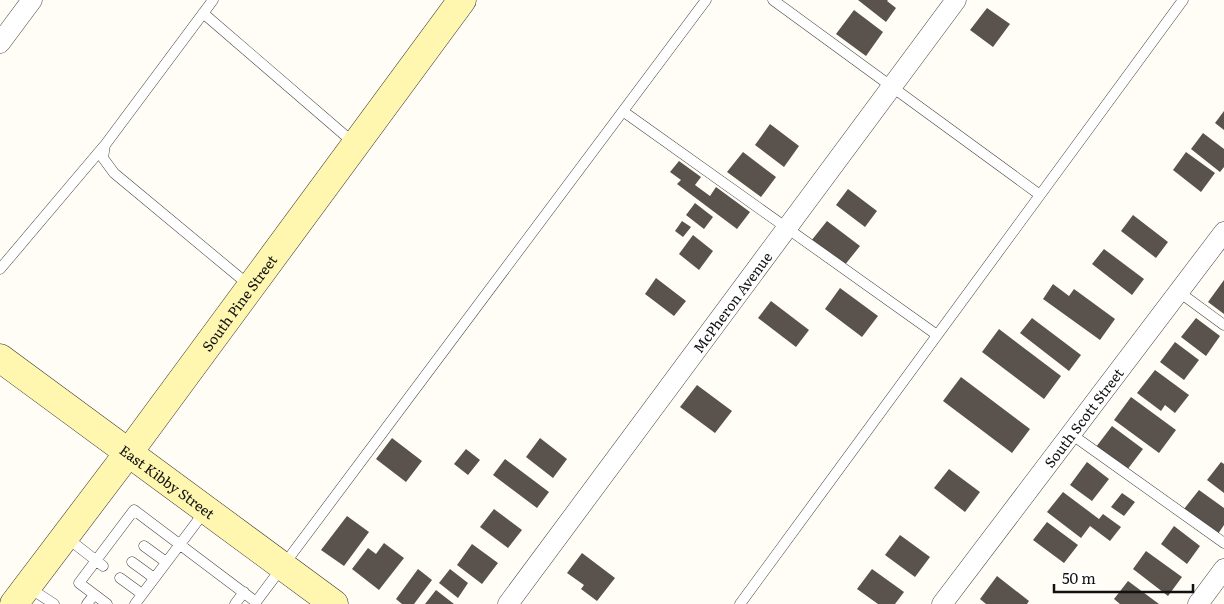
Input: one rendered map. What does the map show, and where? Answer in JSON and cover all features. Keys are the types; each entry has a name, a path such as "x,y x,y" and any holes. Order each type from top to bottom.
{"main road":[{"name":"South Pine Street","path":"20,595 65,537 462,0"},
{"name":"East Kibby Street","path":"2,365 128,452 334,604"}],"street":[{"path":"0,43 32,0"},
{"name":"McPheron Avenue","path":"508,604 956,0"},
{"name":"South Scott Street","path":"942,604 1224,232"},
{"path":"1198,604 1224,569"}],"lane":[{"path":"0,269 105,145 212,0"},
{"path":"107,604 79,583 100,563 123,530 134,510 256,602 706,0"},
{"path":"773,0 1040,195"},
{"path":"740,604 1183,0"},
{"path":"203,13 355,144"},
{"path":"624,112 937,335"},
{"path":"105,145 103,158 114,173 251,286"},
{"path":"1179,292 1224,324"},
{"path":"1071,434 1224,543"},
{"path":"135,604 206,509"},
{"path":"65,537 100,563"},
{"path":"144,546 166,562"},
{"path":"132,562 154,578"},
{"path":"120,578 142,594"},
{"path":"235,604 244,592"},
{"path":"87,604 94,594"},
{"path":"20,595 54,604"}],"building":[{"path":"858,0 888,0 896,8 886,22"},
{"path":"987,8 1010,24 993,47 970,30"},
{"path":"854,10 883,32 866,56 836,34"},
{"path":"1224,111 1224,130 1215,123"},
{"path":"770,124 799,146 784,167 755,145"},
{"path":"1203,133 1224,149 1224,167 1220,172 1191,149"},
{"path":"743,152 776,177 761,197 727,172"},
{"path":"1186,152 1215,173 1201,192 1173,170"},
{"path":"679,161 701,177 695,185 710,196 716,187 750,212 737,229 677,184 681,180 670,172"},
{"path":"848,189 877,211 865,227 836,205"},
{"path":"695,203 713,217 704,229 686,215"},
{"path":"1133,215 1168,242 1156,258 1121,231"},
{"path":"682,221 691,227 683,237 675,231"},
{"path":"827,221 860,246 844,266 811,241"},
{"path":"693,235 713,251 699,270 679,254"},
{"path":"1104,249 1144,279 1132,295 1092,264"},
{"path":"656,278 686,301 674,316 645,294"},
{"path":"1224,280 1224,314 1208,302"},
{"path":"1053,284 1069,296 1074,289 1115,319 1100,340 1043,299"},
{"path":"840,288 878,316 862,337 825,309"},
{"path":"771,301 809,330 796,347 758,318"},
{"path":"1032,318 1081,355 1069,371 1020,333"},
{"path":"1196,318 1220,336 1206,356 1181,337"},
{"path":"999,329 1061,376 1044,399 982,352"},
{"path":"1175,342 1199,360 1184,380 1160,362"},
{"path":"1155,370 1189,395 1175,413 1165,405 1161,411 1137,393"},
{"path":"961,377 1030,429 1012,453 943,401"},
{"path":"697,385 732,411 715,433 680,407"},
{"path":"1131,397 1176,430 1159,453 1114,420"},
{"path":"1112,426 1143,449 1127,470 1096,447"},
{"path":"392,438 422,461 406,482 376,459"},
{"path":"540,438 567,459 553,478 526,457"},
{"path":"466,449 480,460 468,475 454,464"},
{"path":"505,459 549,492 537,508 493,475"},
{"path":"1087,462 1109,479 1092,501 1070,485"},
{"path":"1221,462 1224,464 1224,493 1207,480"},
{"path":"949,469 980,492 965,512 934,488"},
{"path":"1199,490 1224,508 1224,525 1218,534 1184,509"},
{"path":"1063,492 1099,519 1103,514 1121,527 1110,541 1090,526 1081,538 1047,512"},
{"path":"1122,493 1135,502 1124,516 1111,507"},
{"path":"494,509 522,530 508,548 480,527"},
{"path":"347,516 369,532 344,566 321,550"},
{"path":"1047,522 1078,545 1064,563 1033,540"},
{"path":"1174,526 1200,546 1187,564 1161,544"},
{"path":"900,535 930,557 915,577 885,555"},
{"path":"384,543 404,558 379,590 352,569 368,548 376,554"},
{"path":"472,544 498,563 482,584 457,565"},
{"path":"1146,551 1182,577 1168,596 1133,569"},
{"path":"582,553 615,578 597,601 581,589 584,585 567,573"},
{"path":"418,569 432,580 414,604 402,604 396,599"},
{"path":"450,569 468,583 458,598 439,583"},
{"path":"872,569 904,592 895,604 878,604 857,589"},
{"path":"997,576 1029,601 1027,604 986,604 980,599"},
{"path":"1128,581 1159,604 1120,604 1114,599"},
{"path":"436,590 454,604 425,604"}]}
